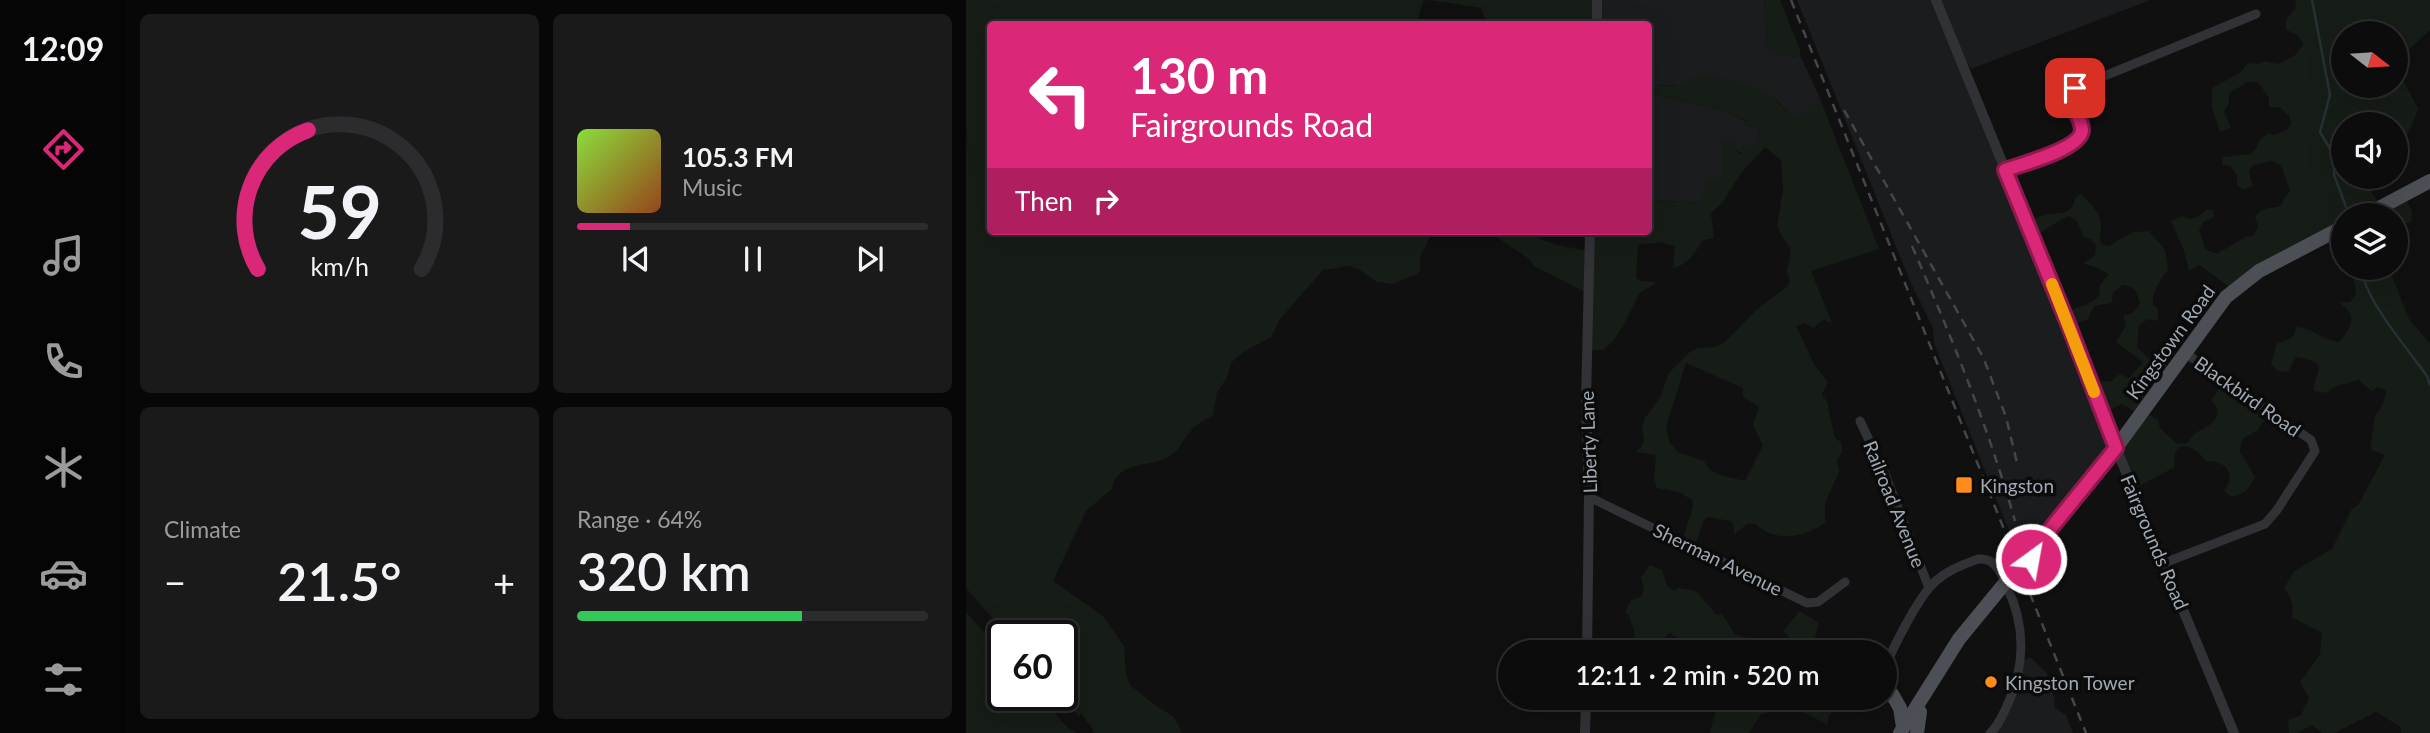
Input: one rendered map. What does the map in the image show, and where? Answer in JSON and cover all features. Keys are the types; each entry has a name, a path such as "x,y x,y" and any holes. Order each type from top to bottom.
{"main road":[{"path":"2389,203 2430,181"},
{"name":"Kingstown Road","path":"1907,732 2004,588 2116,448 2216,309 2246,279 2331,233"},
{"name":"Kingstown Road","path":"1907,732 1923,694 1959,639 2004,588"},
{"path":"1897,693 1913,698 1923,694"},
{"path":"1897,703 1907,732"}],"street":[{"path":"1597,0 1597,21"},
{"name":"Fairgrounds Road","path":"1936,0 2234,733"},
{"path":"2005,170 2056,152 2079,140 2082,125 2070,99 2075,88 2256,13"},
{"name":"Liberty Lane","path":"1587,640 1589,497 1586,401 1590,235"},
{"name":"Blackbird Road","path":"2164,563 2265,524 2315,451 2311,440 2185,353"},
{"name":"Railroad Avenue","path":"1860,421 1885,474 1930,588"},
{"name":"Sherman Avenue","path":"1589,497 1807,603 1818,602 1845,582"},
{"path":"1897,647 1930,588 1944,575 1980,558 1996,565 2014,600 2021,637 2021,662 2012,696 1996,731"},
{"path":"1585,733 1586,710"}],"shaded area":[{"path":"966,0 1424,0 1417,21 987,21 987,235 1431,235 1420,257 1420,270 1417,274 1392,284 1377,282 1349,266 1323,270 1280,319 1271,337 1242,353 1232,362 1226,379 1217,392 1213,415 1198,424 1170,456 1120,473 1112,489 1086,511 1053,581 1103,616 1124,646 1126,673 1130,685 1174,717 1182,733 1095,733 1081,713 1079,717 1074,711 1078,711 1078,620 994,620 966,588 966,129 971,178 966,126"},
{"path":"1429,0 1598,0 1598,21 1486,21 1481,8"},
{"path":"1597,0 1764,0 1767,36 1765,45 1794,57 1800,55 1819,96 1811,108 1798,118 1791,116 1777,100 1682,85 1652,86 1652,21 1597,21"},
{"path":"1764,0 1780,0 1800,55 1781,55 1765,45 1767,36"},
{"path":"1797,0 2150,0 1971,69 1968,63 1962,63 2116,444 2021,561 1934,343 1933,328 1909,279"},
{"path":"2296,0 2430,0 2430,30 2408,50 2408,21 2331,21 2331,98 2408,98 2408,90 2418,108 2408,132 2408,112 2331,112 2331,189 2370,189 2378,203 2331,203 2331,231 2231,288 2199,265 2189,271 2171,221 2182,216 2196,218 2208,209 2214,211 2213,218 2203,222 2199,229 2205,249 2218,253 2245,237 2254,235 2258,227 2255,217 2261,210 2280,206 2290,190 2281,165 2273,161 2253,165 2249,172 2253,186 2244,190 2237,185 2237,175 2230,166 2222,165 2223,157 2250,154 2268,133 2273,135 2287,130 2291,123 2289,116 2280,107 2269,107 2269,98 2258,82 2248,82 2229,93 2229,103 2224,112 2231,128 2220,132 2212,108 2212,88 2241,72 2248,63 2265,61 2278,64 2294,56 2304,44 2296,34 2286,30 2286,20 2295,9"},
{"path":"1700,74 1744,84 1767,93 1797,118 1810,108 1819,96 1879,249 1811,271 1832,323 1823,320 1813,328 1805,323 1796,326 1814,364 1828,382 1822,394 1827,402 1835,438 1841,442 1842,452 1837,460 1839,472 1825,503 1825,522 1809,532 1781,536 1771,534 1756,524 1747,524 1734,535 1734,526 1730,521 1707,517 1695,547 1682,541 1693,507 1692,500 1679,492 1657,488 1654,480 1656,455 1636,452 1644,441 1642,428 1645,418 1661,396 1668,374 1690,352 1725,342 1757,309 1787,287 1790,280 1787,271 1791,250 1777,227 1783,189 1781,160 1765,147 1741,173 1723,202 1711,213 1714,238 1703,240 1683,264 1673,268 1675,246 1664,242 1638,245 1636,278 1656,282 1640,294 1620,332 1603,350 1588,350 1587,293 1534,266 1528,258 1493,235 1535,235 1550,243 1589,251 1591,235 1652,235 1652,201 1700,203 1703,198 1703,181 1722,177 1723,140 1736,143 1738,153 1741,154 1742,146 1756,145 1758,129 1744,124 1746,120 1727,112 1652,96 1652,86 1682,85","holes":["1686,363 1743,388 1743,397 1759,407 1753,425 1763,445 1745,481 1720,475 1709,469 1704,461 1678,452 1670,443 1666,427"]},
{"path":"1652,96 1727,112 1746,121 1744,124 1758,129 1756,145 1743,149 1742,154 1736,148 1722,178 1700,203 1652,201"},
{"path":"2081,194 2100,217 2101,244 2108,246 2133,232 2149,231 2165,250 2168,270 2157,286 2153,301 2153,305 2158,309 2158,321 2148,319 2139,325 2137,347 2149,359 2158,360 2169,367 2143,411 2158,420 2160,428 2176,443 2186,444 2195,433 2216,419 2217,410 2211,400 2224,381 2270,412 2257,431 2242,439 2240,452 2255,477 2243,493 2231,497 2224,490 2230,478 2225,466 2214,461 2206,462 2196,451 2184,446 2176,451 2175,467 2134,489 2118,451 2139,414 2122,404 2104,412 2095,382 2111,381 2120,374 2129,378 2143,362 2116,342 2126,325 2123,315 2134,312 2140,302 2132,288 2122,285 2113,293 2112,303 2094,306 2088,319 2071,326 2064,312 2094,300 2099,295 2100,285 2109,274 2083,264 2095,255 2096,245 2091,239 2084,237 2077,221 2069,216 2033,238 2027,223 2043,215 2067,211"},
{"path":"2404,194 2408,203 2384,203"},
{"path":"2408,203 2412,212 2411,222 2408,223"},
{"path":"2353,280 2394,280 2409,319 2430,344 2430,733 2401,733 2401,727 2376,712 2334,733 2322,733 2312,725 2297,733 2289,733 2288,720 2301,715 2309,698 2300,682 2320,654 2322,633 2291,617 2293,606 2284,588 2294,571 2332,549 2352,509 2358,505 2385,455 2370,449 2375,416 2383,404 2386,390 2378,387 2371,391 2359,380 2336,386 2326,393 2314,391 2318,365 2314,362 2296,357 2288,372 2278,371 2271,364 2277,343 2290,338 2296,327 2339,342 2348,330 2351,316 2339,302 2350,302 2356,293"},
{"path":"1650,565 1662,570 1667,586 1675,591 1678,588 1696,591 1717,615 1722,614 1735,634 1751,640 1682,640 1669,633 1662,640 1635,640 1628,614 1625,612 1631,600 1641,597 1644,589 1641,577"},
{"path":"1800,611 1819,623 1815,637 1818,640 1792,640 1783,631"},
{"path":"966,612 987,635 987,711 1053,711 1067,727 1077,733 966,733"},
{"path":"2030,657 2047,673 2055,708 2066,715 2073,733 1996,733 1992,730 2001,716 2018,663"},
{"path":"1716,710 1773,712 1761,714 1749,733 1710,733"},
{"path":"1799,710 1838,710 1832,712 1828,725"}],"waterway":[{"path":"2312,0 2330,95 2320,132 2335,157 2334,175 2344,203"},
{"path":"2364,280 2378,309 2427,376 2430,385"}],"railway":[{"path":"1791,0 2086,733"},
{"path":"1844,110 1983,357 2006,417 2017,463"},
{"path":"1912,246 1968,382 2015,521"}],"slow traffic":[{"path":"2052,284 2094,392"}],"place":[{"name":"Kingston","path":"1964,485"},
{"name":"Kingston Tower","path":"1991,682"}],"route":[{"path":"2031,559 2034,549 2116,448 2005,170 2056,152 2079,140 2082,125 2070,99 2075,88"}]}
